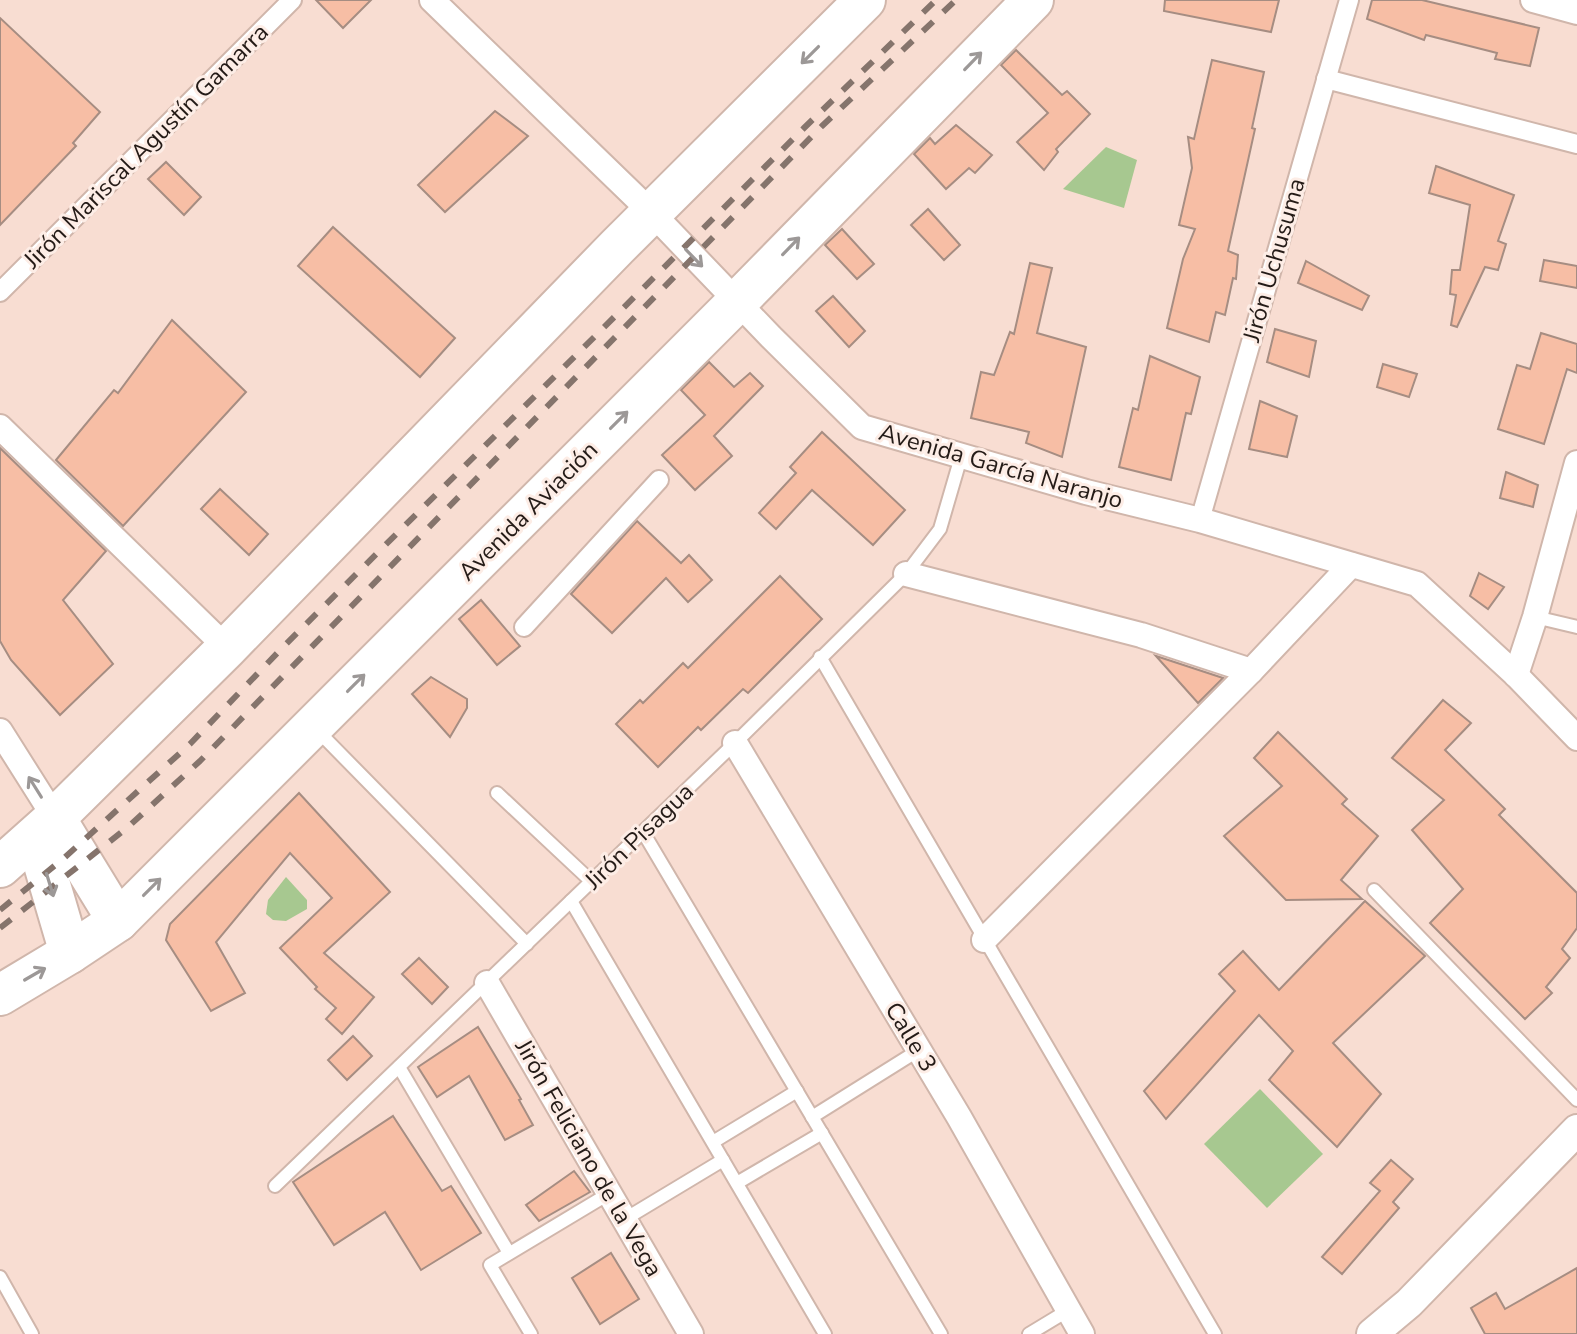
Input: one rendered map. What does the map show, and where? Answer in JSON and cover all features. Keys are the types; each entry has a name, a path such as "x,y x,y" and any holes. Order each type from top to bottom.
{"main road":[{"path":"0,867 55,818 227,648 865,0"},
{"name":"Avenida Aviación","path":"0,995 118,921 737,302 1033,0"},
{"path":"55,818 118,921"},
{"path":"55,818 43,861 70,953"}],"street":[{"name":"Jirón Mariscal Agustín Gamarra","path":"0,292 292,0"},
{"name":"Avenida García Naranjo","path":"432,0 652,213 862,427 1086,492 1200,520 1417,584 1516,675 1577,738"},
{"name":"Jirón Uchusuma","path":"1200,520 1349,0"},
{"path":"1533,0 1577,12"},
{"path":"1326,79 1577,144"},
{"path":"0,427 227,648"},
{"path":"1516,675 1577,463"},
{"path":"524,627 659,480"},
{"path":"984,940 1251,671 1351,565"},
{"path":"906,574 1141,635 1251,671"},
{"path":"0,731 55,818"},
{"name":"Calle 3","path":"735,743 919,1050 1082,1334"},
{"name":"Jirón Feliciano de la Vega","path":"487,983 691,1334"},
{"path":"1372,1334 1409,1303 1577,1130"}],"lane":[{"name":"Jirón Pisagua","path":"275,1186 906,574 940,529 961,457"},
{"path":"1535,617 1577,627"},
{"path":"820,657 1215,1334"},
{"path":"313,726 527,944"},
{"path":"497,793 591,881"},
{"path":"643,832 941,1334"},
{"path":"1374,890 1577,1100"},
{"path":"571,901 825,1334"},
{"path":"812,1117 919,1050"},
{"path":"399,1067 509,1253"},
{"path":"713,1142 797,1091"},
{"path":"737,1183 822,1133"},
{"path":"625,1219 723,1160"},
{"path":"531,1334 490,1265 610,1193"},
{"path":"0,1277 32,1334"},
{"path":"1029,1334 1067,1311"}],"green space":[{"path":"1106,147 1137,160 1124,208 1063,189"},
{"path":"286,877 307,900 307,909 286,921 273,920 266,914 268,900"},
{"path":"1260,1089 1323,1154 1267,1208 1204,1144"}],"building":[{"path":"316,0 371,0 343,28"},
{"path":"1165,0 1279,0 1271,32 1164,11"},
{"path":"1372,0 1422,0 1539,28 1530,66 1495,59 1497,53 1426,35 1424,40 1367,19"},
{"path":"0,18 100,112 73,143 76,146 0,225"},
{"path":"1016,50 1062,95 1067,91 1090,114 1056,149 1058,152 1044,170 1017,142 1048,113 1001,65"},
{"path":"1212,60 1264,72 1252,128 1255,129 1228,251 1238,255 1236,279 1233,278 1225,315 1216,312 1209,342 1167,328 1183,259 1195,229 1179,225 1192,168 1188,137 1194,139"},
{"path":"495,111 528,136 445,212 418,185"},
{"path":"956,125 992,155 975,173 969,168 946,189 914,154 930,138 935,144"},
{"path":"166,162 201,197 184,215 148,179"},
{"path":"1436,166 1514,195 1498,241 1506,244 1498,270 1485,267 1457,327 1451,325 1456,295 1450,294 1452,270 1460,270 1470,205 1429,193"},
{"path":"928,209 960,245 944,260 911,225"},
{"path":"333,227 455,338 420,377 298,266"},
{"path":"842,229 874,264 857,279 825,245"},
{"path":"1544,260 1577,266 1577,288 1540,281"},
{"path":"1306,261 1369,296 1362,310 1298,283"},
{"path":"1030,263 1052,268 1037,333 1086,347 1062,457 1026,443 1029,432 971,418 981,372 994,375 1010,332 1014,334"},
{"path":"833,296 865,331 849,347 816,311"},
{"path":"172,320 246,392 123,526 56,460 114,390 118,393"},
{"path":"1275,329 1316,341 1309,377 1267,362"},
{"path":"1541,333 1577,344 1577,373 1567,369 1544,444 1498,429 1517,365 1530,369"},
{"path":"1150,356 1200,377 1191,414 1186,413 1171,480 1119,467 1133,408 1138,410"},
{"path":"709,362 734,387 750,373 763,386 714,436 732,456 695,490 662,455 705,415 681,390"},
{"path":"1383,364 1417,374 1409,397 1377,387"},
{"path":"1260,401 1297,416 1287,457 1249,449"},
{"path":"822,432 905,510 873,545 812,490 776,529 759,513 796,473 790,467"},
{"path":"0,448 106,551 63,600 113,664 60,715 11,660 0,641"},
{"path":"1506,472 1538,485 1533,507 1500,498"},
{"path":"220,489 268,534 249,555 201,509"},
{"path":"637,521 681,563 689,555 712,580 688,602 666,578 612,633 571,594"},
{"path":"1479,573 1504,587 1488,609 1470,596"},
{"path":"780,576 822,619 748,693 743,689 701,730 698,727 658,767 616,724 640,700 643,703 683,663 688,668"},
{"path":"481,600 520,646 497,665 459,619"},
{"path":"1156,656 1223,678 1198,703"},
{"path":"431,677 467,699 467,708 450,737 412,694"},
{"path":"1443,700 1471,723 1445,750 1505,809 1499,815 1577,893 1577,928 1562,949 1570,958 1546,987 1552,993 1525,1019 1430,923 1463,889 1412,830 1444,800 1392,758"},
{"path":"1278,732 1347,799 1342,804 1378,836 1341,880 1362,899 1286,900 1224,836 1282,786 1254,758"},
{"path":"299,793 390,892 324,953 374,997 342,1034 326,1019 336,1008 280,948 332,898 290,853 216,942 245,993 211,1011 166,940 170,924"},
{"path":"1365,901 1425,956 1333,1043 1381,1094 1337,1147 1269,1080 1293,1051 1259,1015 1166,1119 1144,1091 1235,991 1219,974 1243,951 1279,990"},
{"path":"419,958 448,987 432,1004 402,974"},
{"path":"478,1027 533,1125 505,1140 469,1076 437,1097 418,1067"},
{"path":"353,1036 372,1056 347,1080 328,1060"},
{"path":"393,1116 442,1191 451,1186 481,1233 421,1270 385,1212 334,1245 293,1182"},
{"path":"1391,1160 1413,1179 1393,1202 1399,1208 1342,1274 1322,1257 1380,1191 1370,1183"},
{"path":"574,1171 590,1192 539,1221 526,1205"},
{"path":"611,1253 639,1299 600,1324 572,1278"},
{"path":"1577,1268 1577,1334 1485,1334 1471,1308 1496,1293 1505,1309"}],"railway":[{"path":"0,910 63,859 190,744 285,645 936,0"},
{"path":"0,928 128,827 200,761 822,126 956,0"}]}
